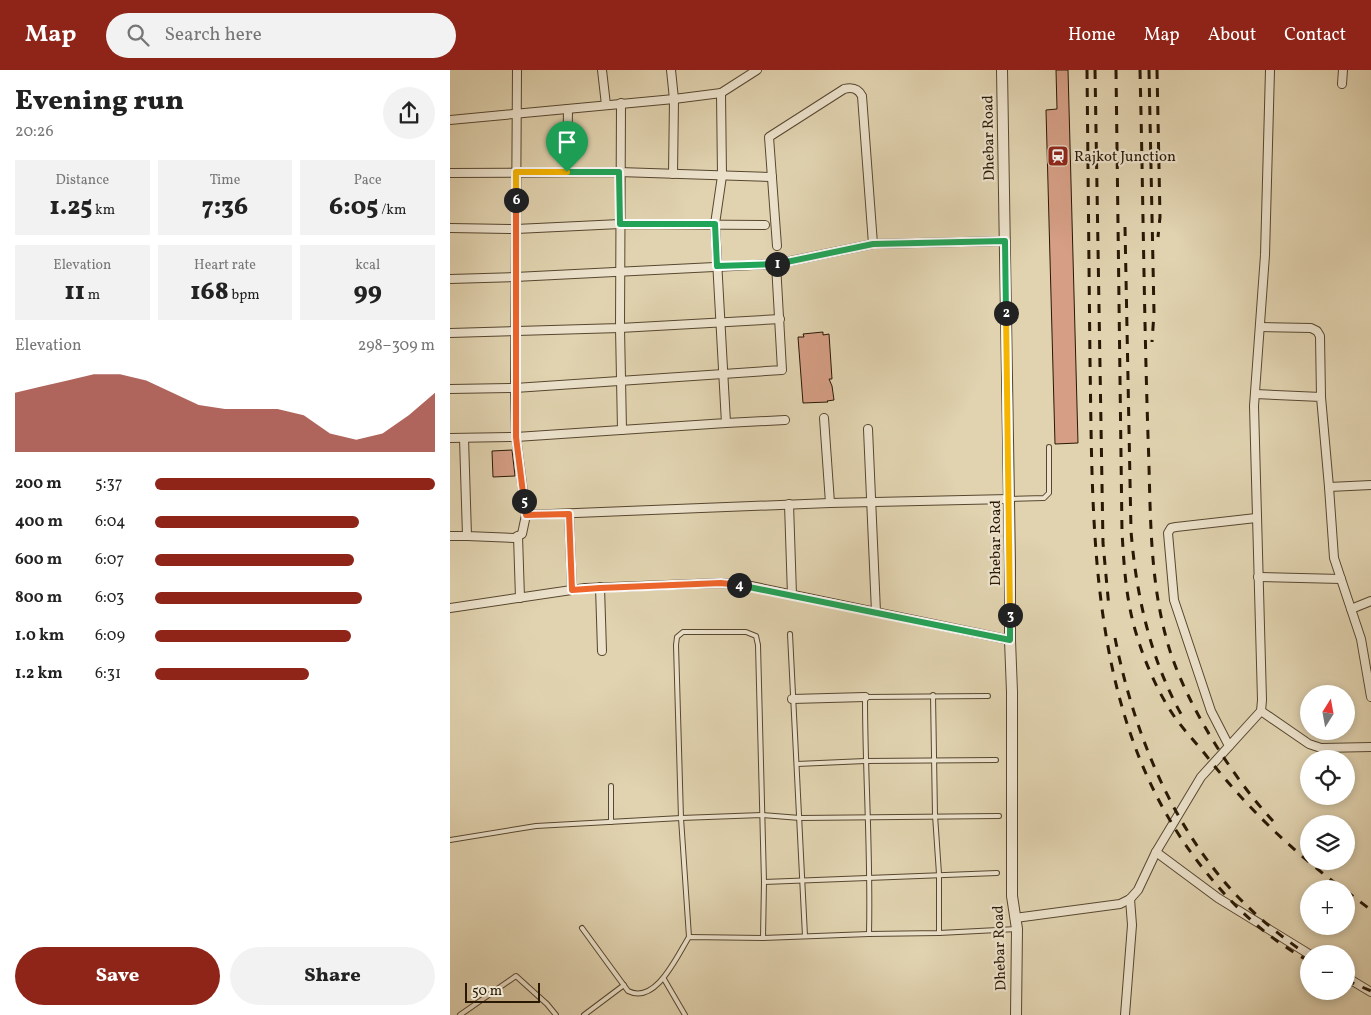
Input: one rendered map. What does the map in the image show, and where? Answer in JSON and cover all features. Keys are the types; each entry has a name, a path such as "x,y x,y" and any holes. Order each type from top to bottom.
{"street":[{"path":"450,536 514,538 522,534 526,515 516,437 515,388 517,70"},
{"path":"602,70 606,105"},
{"path":"671,70 674,99 673,174"},
{"path":"742,70 743,80"},
{"path":"450,120 721,93 757,70"},
{"name":"Dhebar Road","path":"1002,70 1012,692 1012,896 1017,929 1016,1015"},
{"path":"1015,918 1120,904 1130,899 1138,890 1156,852 1201,777 1261,711 1254,406 1266,255 1270,70"},
{"path":"1342,84 1343,70"},
{"path":"777,246 769,137 844,89 855,88 860,91 862,96 873,244"},
{"path":"721,93 722,176 715,224 722,322 726,423"},
{"path":"620,103 620,380 622,430"},
{"path":"567,172 568,109"},
{"path":"450,173 619,172 772,177"},
{"path":"450,228 516,229 620,224 764,225"},
{"path":"450,279 515,278 776,264 873,244 1005,241"},
{"path":"450,389 515,388 782,370 776,264"},
{"path":"450,333 620,328 780,318"},
{"path":"1260,327 1311,328 1317,331 1320,336 1321,397 1330,487 1334,558 1362,639 1371,697"},
{"path":"1255,394 1321,397"},
{"path":"824,418 830,503"},
{"path":"450,438 516,437 785,420"},
{"path":"868,429 876,612"},
{"path":"464,438 467,536"},
{"path":"1330,487 1371,485"},
{"path":"526,515 789,504 1009,499"},
{"path":"789,504 792,595"},
{"path":"569,514 572,590"},
{"path":"1229,746 1211,711 1174,600 1168,533 1171,528 1176,527 1256,518"},
{"path":"518,536 520,598"},
{"path":"1258,577 1341,579"},
{"path":"450,608 572,590 721,583 751,586 1010,640"},
{"path":"600,588 602,651"},
{"path":"1351,609 1371,601"},
{"path":"1362,639 1371,642"},
{"path":"792,699 864,696"},
{"path":"1261,711 1309,744 1321,748 1371,747"},
{"path":"1156,852 1218,898 1300,948"},
{"path":"1125,1015 1132,925 1130,899"},
{"path":"1355,982 1371,992"}],"lane":[{"path":"1009,499 1044,498 1049,493 1049,447"},
{"path":"582,928 628,990 635,994 642,994 651,990 664,979 689,937 681,818 677,637 683,632 746,632 756,636 758,645 764,882 763,938"},
{"path":"790,634 792,699 798,764 805,936"},
{"path":"933,695 935,815 939,874 939,934"},
{"path":"870,934 864,696 988,696"},
{"path":"798,764 865,761 996,760"},
{"path":"611,786 611,822"},
{"path":"450,840 536,826 681,818 762,815 800,818 935,815 999,816"},
{"path":"764,882 997,873"},
{"path":"689,937 763,938 870,934 939,934 1017,929"},
{"path":"460,1015 516,976 547,1004 556,1015"},
{"path":"664,979 685,1015"},
{"path":"584,1015 624,985"}],"building":[{"path":"1056,70 1068,70 1078,443 1055,444 1046,110 1057,109"},
{"path":"823,332 823,335 829,334 832,379 829,379 834,400 803,403 798,337 804,337 803,334"},
{"path":"512,450 515,476 493,477 492,451"}],"railway":[{"path":"1087,70 1093,497 1097,564 1105,631 1119,697 1140,760 1170,820 1210,877 1232,902 1255,924 1300,956"},
{"path":"1095,70 1103,543 1109,608"},
{"path":"1116,70 1122,532 1128,596 1136,633 1158,688 1169,709 1183,728 1236,792 1269,826 1332,880"},
{"path":"1140,70 1145,344 1152,546 1158,601 1171,654 1189,698 1228,764 1273,821"},
{"path":"1149,70 1154,313 1152,342"},
{"path":"1157,70 1160,217 1158,237"},
{"path":"1125,227 1133,555 1146,625 1161,671 1181,714"},
{"path":"1115,638 1130,698 1150,757 1163,786 1193,840 1211,865 1242,901 1300,949"},
{"path":"1355,898 1371,910"},
{"path":"1355,984 1371,991"}],"place":[{"name":"Rajkot Junction","path":"1058,156"}],"route":[{"path":"516,172 567,172 619,172 620,224 715,224 717,266 776,264 873,244 1005,241 1010,640 751,586 721,583 572,590 569,514 526,515 516,437 515,388 516,172"}]}
